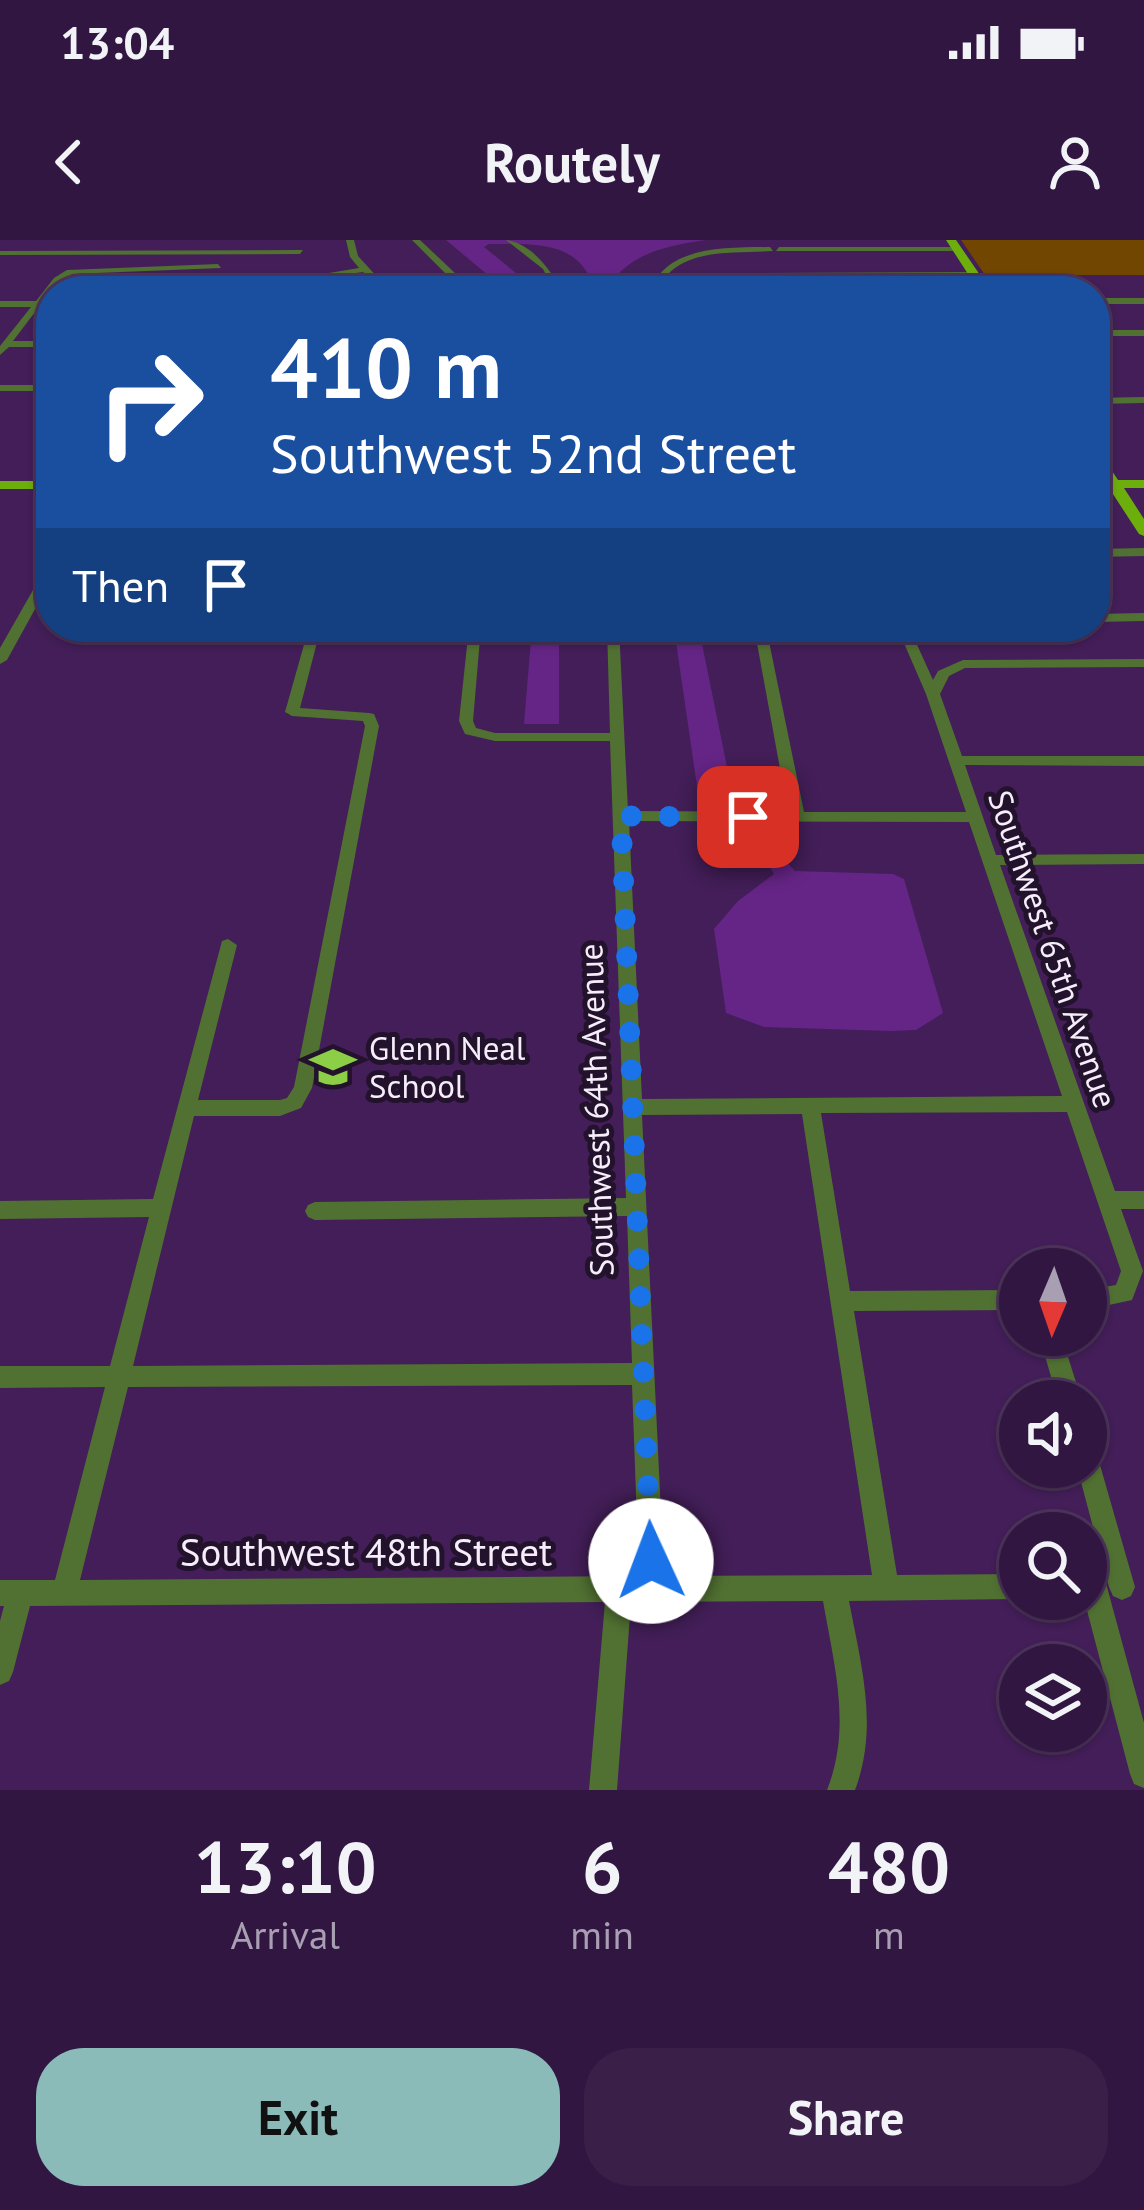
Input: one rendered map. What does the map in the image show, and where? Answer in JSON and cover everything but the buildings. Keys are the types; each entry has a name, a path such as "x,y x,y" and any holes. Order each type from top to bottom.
{"main road":[{"path":"954,244 974,274"},
{"path":"1110,479 1144,531"},
{"path":"1113,484 1144,484"},
{"path":"0,485 36,485"}],"street":[{"path":"44,252 54,240"},
{"path":"213,276 232,240"},
{"path":"350,240 352,255 372,276"},
{"path":"416,240 453,276"},
{"path":"513,242 550,276"},
{"path":"661,276 689,259 774,247 954,244"},
{"path":"774,247 784,274"},
{"path":"0,253 300,252"},
{"path":"61,276 81,269 318,276 366,269"},
{"path":"767,276 974,274"},
{"path":"0,278 16,278"},
{"path":"1110,301 1144,301"},
{"path":"0,304 36,304"},
{"path":"3,348 36,305"},
{"path":"1110,334 1144,333"},
{"path":"3,348 36,345"},
{"path":"0,388 36,388"},
{"path":"1110,400 1144,400"},
{"path":"1110,553 1144,552"},
{"path":"0,660 36,596"},
{"path":"1110,617 1144,617"},
{"path":"185,1108 276,1109 294,1103 303,1088 371,730 368,716 292,712 311,642"},
{"path":"474,642 466,721 475,734 617,737"},
{"name":"Southwest 64th Avenue","path":"614,642 652,1589"},
{"path":"763,642 796,818"},
{"name":"Southwest 65th Avenue","path":"910,642 933,694 1132,1271 1124,1293 1107,1296"},
{"path":"933,694 943,674 962,664 1144,663"},
{"path":"956,760 1144,761"},
{"path":"621,816 975,817"},
{"path":"990,860 1144,860"},
{"path":"64,1593 228,945"},
{"path":"633,1107 1075,1104"},
{"path":"810,1106 887,1589"},
{"path":"1108,1200 1144,1200"},
{"path":"315,1211 636,1207"},
{"path":"0,1210 158,1208"},
{"path":"842,1301 999,1300"},
{"path":"0,1377 643,1374"},
{"path":"1092,1488 1144,1774"},
{"name":"Southwest 48th Street","path":"10,1593 999,1588"},
{"path":"834,1589 854,1735 845,1784"},
{"path":"602,1790 619,1590"},
{"path":"0,1672 10,1593"}],"shaded area":[{"path":"446,240 706,240 644,256 617,276 589,276 579,262 555,248 489,244 484,247 517,276 489,276"},
{"path":"961,240 1144,240 1144,275 985,275"},
{"path":"531,642 559,642 559,724 524,724"},
{"path":"676,642 702,642 735,806 795,871 893,874 904,879 943,1013 916,1030 891,1031 764,1027 726,1013 714,929 738,901 774,874 761,852 700,807"}],"place":[{"name":"Glenn Neal School","path":"333,1067"}],"route":[{"path":"651,1561 621,816 748,817"}]}
